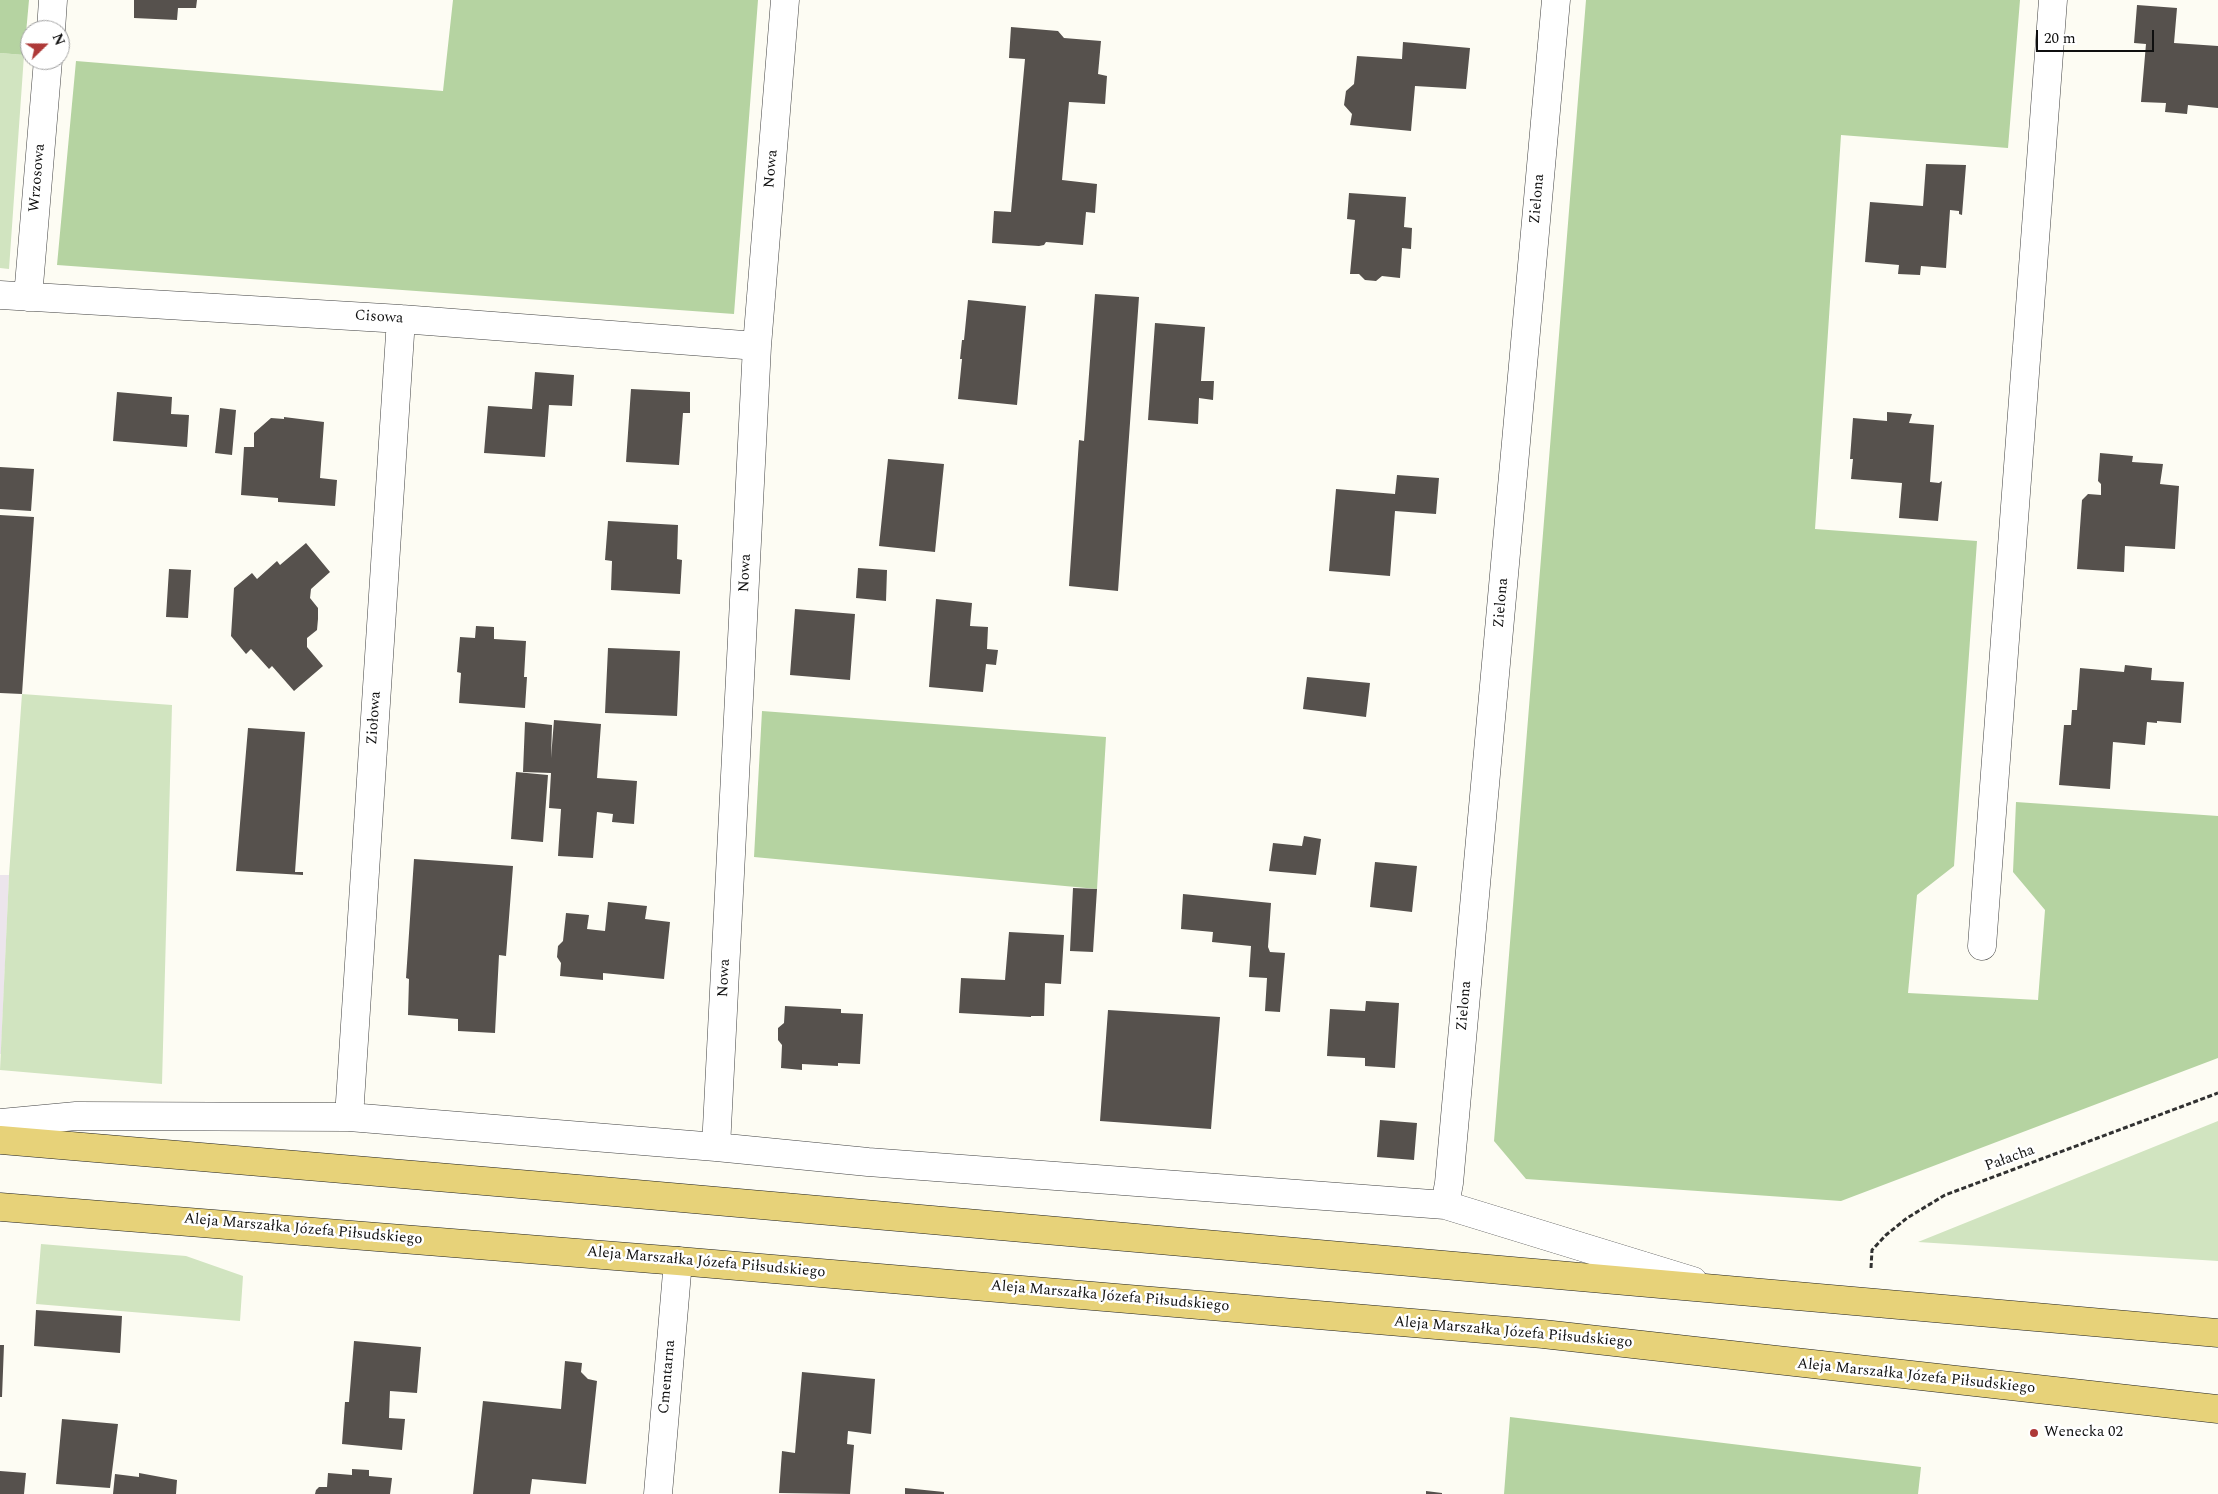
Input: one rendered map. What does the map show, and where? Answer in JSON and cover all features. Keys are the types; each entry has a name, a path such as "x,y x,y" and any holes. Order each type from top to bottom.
{"main road":[{"path":"0,1140 583,1189 2218,1333"},
{"name":"Aleja Marszałka Józefa Piłsudskiego","path":"0,1207 678,1260 1543,1334 2218,1409"}],"street":[{"path":"52,20 53,0"},
{"name":"Nowa","path":"716,1147 758,346 785,0"},
{"name":"Zielona","path":"1445,1205 1449,1183 1556,0"},
{"path":"1982,946 2053,0"},
{"name":"Wrzosowa","path":"28,296 47,70"},
{"name":"Cisowa","path":"0,294 402,319 758,346"},
{"name":"Ziołowa","path":"349,1117 402,319"},
{"path":"0,1123 76,1116 349,1117 716,1147 868,1162 1445,1205 1723,1290"},
{"name":"Cmentarna","path":"658,1494 678,1260"}],"path":[{"name":"Pałacha","path":"1868,1303 1872,1250 1886,1235 1907,1218 1945,1195 2218,1093"}],"shaded area":[{"path":"0,875 9,875 1,1054 0,1054"}],"green space":[{"path":"0,0 29,0 27,20 20,20 20,55 0,53"},
{"path":"453,0 758,0 734,314 57,265 76,61 443,91"},
{"path":"1586,0 2020,0 2008,148 1841,135 1815,529 1977,541 1954,866 1917,895 1908,993 2038,1000 2045,910 2013,872 2016,802 2218,816 2218,1058 1841,1201 1526,1179 1494,1141"},
{"path":"0,53 20,55 20,70 23,70 9,269 0,268"},
{"path":"22,694 172,705 162,1084 0,1070 9,875"},
{"path":"762,711 1106,737 1097,889 754,857"},
{"path":"2218,1121 2218,1261 1918,1242"},
{"path":"41,1244 186,1256 243,1276 240,1321 36,1304"},
{"path":"1510,1417 1921,1467 1918,1494 1504,1494"}],"building":[{"path":"134,0 197,0 196,8 178,8 177,20 134,18"},
{"path":"2137,5 2177,8 2174,43 2218,46 2218,108 2188,105 2187,114 2165,112 2166,103 2141,102 2146,44 2134,43"},
{"path":"1011,27 1058,31 1064,38 1101,41 1098,74 1107,76 1105,104 1069,102 1062,180 1097,184 1095,213 1086,212 1083,245 1046,242 1044,245 1039,246 992,243 994,211 1011,212 1025,59 1009,58"},
{"path":"1403,42 1470,48 1466,89 1415,86 1411,131 1350,125 1352,114 1344,105 1346,91 1354,84 1357,56 1402,59"},
{"path":"1926,164 1966,165 1962,215 1959,214 1959,211 1950,210 1946,268 1921,266 1920,275 1898,274 1899,265 1865,262 1870,202 1923,206"},
{"path":"1349,193 1406,197 1404,227 1412,228 1411,249 1402,248 1400,278 1382,276 1376,281 1365,280 1359,274 1350,274 1355,220 1347,219"},
{"path":"1095,294 1139,297 1118,591 1069,586 1079,440 1084,441"},
{"path":"968,300 1026,306 1017,405 958,399 962,359 960,359"},
{"path":"1155,323 1205,327 1201,381 1214,381 1213,400 1199,398 1198,424 1148,420"},
{"path":"535,372 574,375 572,406 549,405 545,457 484,453 488,406 532,409"},
{"path":"631,389 690,392 690,413 683,413 679,465 626,462"},
{"path":"117,392 172,397 171,414 189,415 187,447 113,441"},
{"path":"220,408 236,410 232,455 215,453"},
{"path":"1887,412 1912,414 1909,423 1934,425 1930,482 1939,483 1942,481 1938,521 1899,518 1902,483 1851,479 1853,459 1850,459 1853,418 1887,421"},
{"path":"284,417 324,422 320,478 337,480 335,506 278,502 278,498 241,495 244,447 254,447 254,433 271,418 284,419"},
{"path":"2100,453 2133,456 2132,462 2163,464 2160,484 2179,486 2175,549 2125,546 2124,572 2077,569 2082,500 2088,494 2101,495 2101,484 2098,481"},
{"path":"888,459 944,464 935,552 879,546"},
{"path":"0,467 34,469 31,511 0,509"},
{"path":"1397,475 1439,478 1436,514 1395,511 1390,576 1329,571 1336,489 1395,494"},
{"path":"0,515 34,517 22,694 0,693"},
{"path":"608,521 678,525 677,559 682,560 680,594 611,590 612,561 605,560"},
{"path":"306,543 330,572 311,589 310,598 318,608 318,619 317,630 307,638 307,647 323,666 294,691 272,666 269,669 251,649 246,654 231,636 234,588 252,573 257,579 277,561 280,565"},
{"path":"858,568 887,570 886,601 856,598"},
{"path":"169,569 191,570 188,618 166,617"},
{"path":"936,599 972,603 970,626 988,627 987,649 998,650 996,665 986,664 983,692 929,687"},
{"path":"795,609 855,614 850,680 790,675"},
{"path":"476,626 494,627 494,639 526,641 524,677 527,677 525,708 459,703 461,673 457,672 460,637 475,638"},
{"path":"608,648 680,651 677,716 605,713"},
{"path":"2125,665 2152,668 2151,680 2184,682 2181,723 2147,722 2145,745 2113,742 2110,789 2059,785 2064,725 2071,725 2072,710 2077,710 2080,668 2124,672"},
{"path":"1307,677 1370,683 1366,717 1303,709"},
{"path":"554,720 601,724 597,778 637,781 634,824 612,822 613,814 597,812 593,858 558,856 561,809 549,808 551,773 523,772 525,722 552,725 551,758"},
{"path":"248,728 305,732 295,872 303,872 303,875 236,871"},
{"path":"516,772 548,775 543,842 511,839"},
{"path":"1304,836 1321,839 1316,875 1269,871 1273,843 1302,846"},
{"path":"414,859 513,866 506,956 499,955 495,1033 458,1031 458,1019 408,1015 409,979 406,978"},
{"path":"1375,862 1417,866 1412,912 1370,907"},
{"path":"1073,888 1097,889 1093,952 1070,951"},
{"path":"1183,894 1271,903 1268,947 1270,952 1285,953 1280,1012 1265,1011 1267,978 1249,977 1251,946 1212,942 1213,932 1181,929"},
{"path":"608,902 647,906 645,919 670,922 664,979 603,973 603,980 560,976 561,963 557,957 558,946 563,941 566,913 589,915 587,929 605,931"},
{"path":"1009,932 1064,935 1061,984 1045,983 1044,1016 959,1013 961,978 1005,980"},
{"path":"1366,1001 1399,1003 1395,1068 1365,1066 1365,1058 1327,1056 1330,1009 1365,1011"},
{"path":"785,1006 841,1009 841,1013 863,1014 860,1064 838,1063 838,1066 802,1064 802,1070 781,1068 782,1045 778,1040 778,1028 784,1023"},
{"path":"1108,1010 1220,1017 1211,1129 1100,1121"},
{"path":"1380,1120 1417,1123 1414,1160 1377,1157"},
{"path":"36,1310 122,1316 120,1353 34,1346"},
{"path":"354,1341 421,1347 417,1393 390,1391 389,1418 405,1419 402,1450 342,1444 345,1402 349,1402"},
{"path":"0,1345 4,1345 2,1397 0,1397"},
{"path":"565,1361 582,1363 581,1372 588,1379 597,1381 586,1484 532,1479 530,1494 473,1494 483,1401 561,1409"},
{"path":"802,1372 875,1379 871,1434 848,1431 847,1444 854,1445 850,1494 779,1493 782,1451 795,1453"},
{"path":"62,1419 118,1424 110,1488 56,1484"},
{"path":"352,1469 369,1470 369,1476 392,1478 390,1494 315,1494 319,1487 327,1487 328,1473 352,1475"},
{"path":"0,1471 26,1473 24,1494 0,1494"},
{"path":"139,1473 177,1480 176,1494 113,1494 115,1474 139,1477"},
{"path":"905,1488 944,1492 944,1494 905,1494"},
{"path":"1426,1491 1442,1493 1442,1494 1426,1494"}],"place":[{"name":"Wenecka 02","path":"2034,1433"}]}
